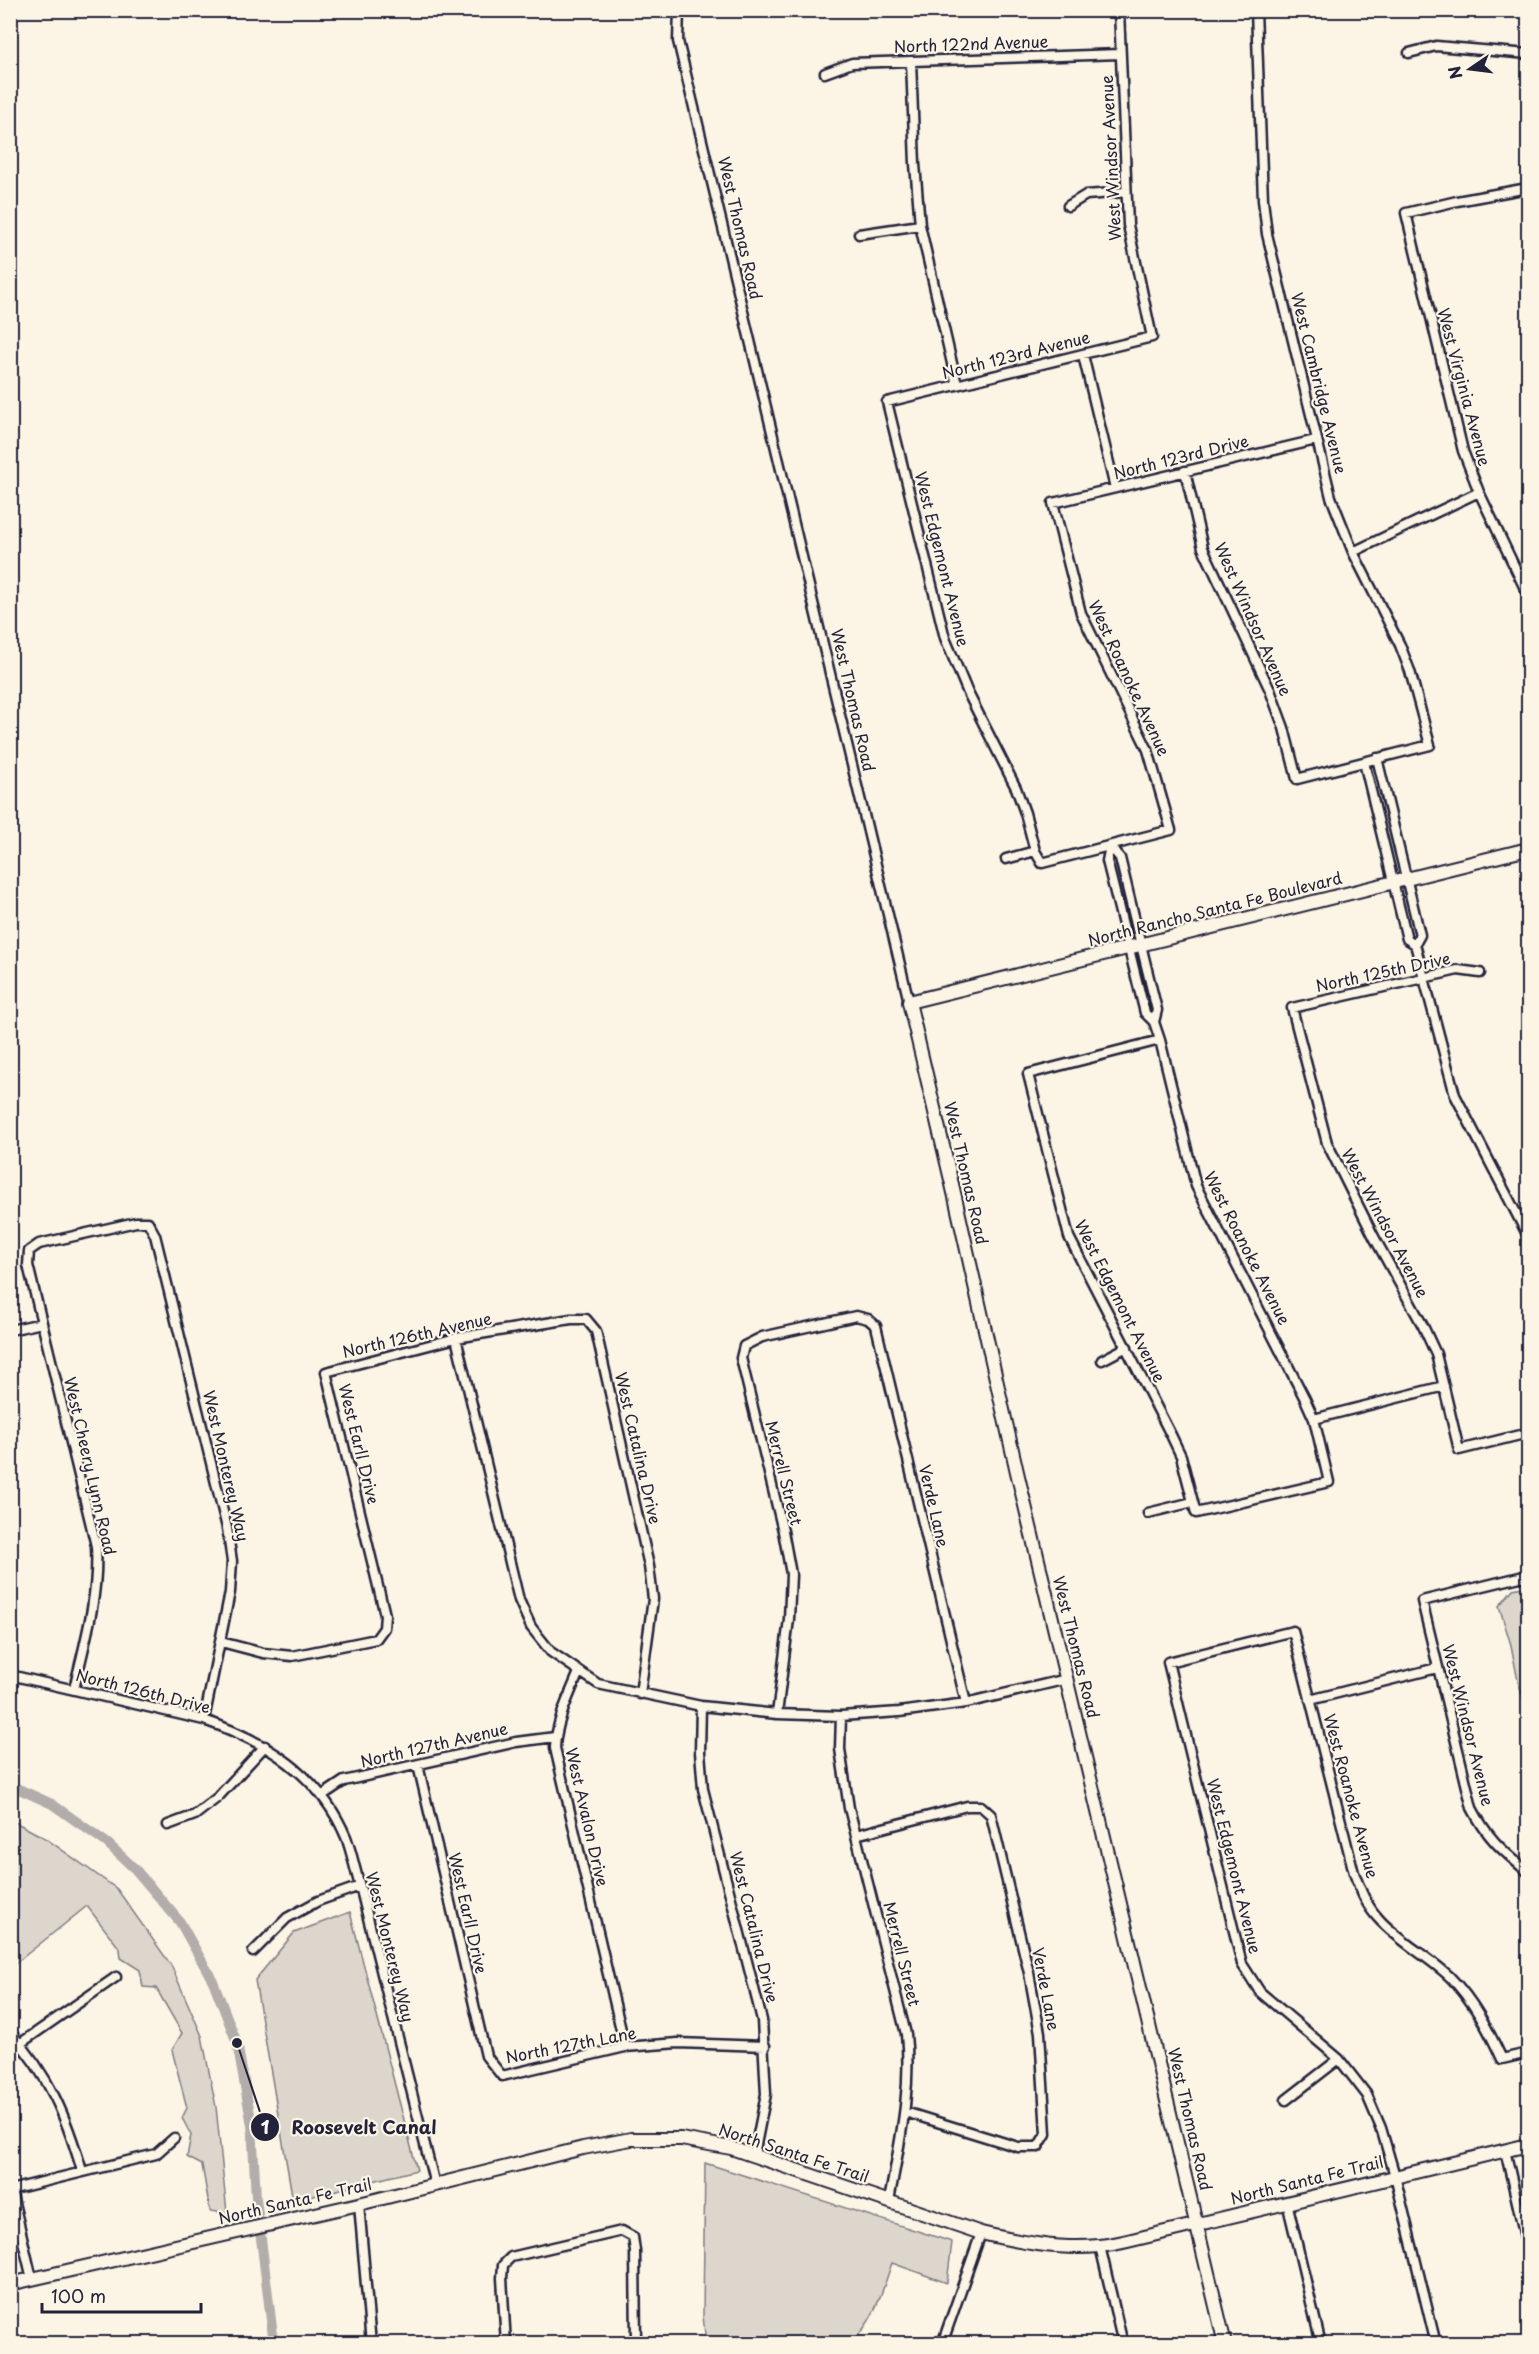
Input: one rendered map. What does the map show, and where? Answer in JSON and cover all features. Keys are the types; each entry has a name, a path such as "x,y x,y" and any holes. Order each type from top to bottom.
{"street":[{"name":"West Thomas Road","path":"679,10 678,41 956,1197 999,1396 1225,2343"},
{"name":"West Windsor Avenue","path":"1119,10 1130,242 1152,337"},
{"name":"West Cambridge Avenue","path":"1256,10 1265,219 1316,440 1331,497 1353,552 1407,663 1430,745 1377,758"},
{"path":"1408,53 1436,46 1528,54"},
{"name":"North 122nd Avenue","path":"825,73 852,63 1120,54"},
{"path":"911,61 920,225 957,385"},
{"name":"West Virginia Avenue","path":"1528,188 1406,213 1458,434 1479,492 1528,595"},
{"path":"1068,206 1086,195 1126,192"},
{"path":"860,234 920,225"},
{"name":"North 123rd Avenue","path":"887,402 1152,337"},
{"path":"1083,354 1115,488"},
{"name":"West Edgemont Avenue","path":"887,402 945,638 968,693 1019,795 1035,851"},
{"name":"North 123rd Drive","path":"1053,503 1316,440"},
{"name":"West Windsor Avenue","path":"1185,471 1203,548 1270,690 1284,728 1297,779 1364,762"},
{"path":"1353,552 1479,492"},
{"name":"West Roanoke Avenue","path":"1053,503 1081,613 1148,750 1171,830 1110,846 1107,861 1135,946 1145,1012 1154,1022 1160,1040 1196,1186 1294,1375 1314,1419 1329,1482 1196,1514 1193,1502"},
{"path":"1415,944 1420,935 1400,880 1364,762 1377,758 1400,880 1407,939 1415,944 1455,1095 1528,1236"},
{"path":"1006,859 1035,851 1042,863 1110,846"},
{"name":"North Rancho Santa Fe Boulevard","path":"909,1002 1528,849"},
{"name":"North 125th Drive","path":"1292,1008 1458,970 1480,974"},
{"name":"West Windsor Avenue","path":"1292,1008 1327,1143 1436,1354 1459,1450 1528,1433"},
{"name":"West Edgemont Avenue","path":"1160,1040 1028,1074 1066,1229 1075,1252 1127,1347 1181,1456 1193,1502"},
{"name":"West Monterey Way","path":"28,1251 39,1244 136,1222 148,1222 155,1235 227,1528 232,1561 231,1592 204,1720"},
{"name":"West Cheery Lynn Road","path":"28,1251 28,1265 96,1546 98,1570 96,1592 74,1689"},
{"name":"Verde Lane","path":"744,1346 762,1337 856,1316 868,1319 876,1326 966,1703"},
{"name":"North 126th Avenue","path":"326,1372 456,1338 571,1319 586,1319"},
{"name":"West Catalina Drive","path":"586,1319 596,1332 649,1566 653,1599 640,1695"},
{"path":"10,1330 42,1323"},
{"path":"456,1338 519,1600 531,1627 551,1652 598,1684 640,1695 701,1706 777,1714 841,1716 899,1712 966,1703 1067,1679"},
{"name":"Merrell Street","path":"744,1346 741,1358 783,1531 791,1574 789,1619 777,1714"},
{"path":"1102,1360 1127,1347"},
{"name":"West Earll Drive","path":"221,1642 264,1653 292,1656 376,1639 384,1628 385,1615 326,1372"},
{"path":"1314,1419 1444,1386"},
{"path":"1148,1513 1193,1502"},
{"name":"West Windsor Avenue","path":"1528,1575 1422,1601 1472,1809 1484,1831 1498,1847 1528,1872"},
{"name":"West Edgemont Avenue","path":"1293,1632 1168,1662 1242,1964 1260,1992 1339,2059 1367,2096 1381,2128 1395,2176 1436,2343"},
{"name":"West Roanoke Avenue","path":"1293,1632 1354,1873 1362,1893 1383,1923 1432,1962 1462,1990 1483,2021 1502,2059 1528,2053"},
{"path":"1310,1700 1437,1668"},
{"name":"West Avalon Drive","path":"579,1672 555,1737 555,1748 625,2047"},
{"name":"North 126th Drive","path":"10,1675 204,1720 233,1730 265,1746"},
{"name":"West Catalina Drive","path":"701,1706 700,1752 703,1789 762,2020 766,2094 754,2155"},
{"name":"Merrell Street","path":"841,1716 840,1749 843,1777 906,2034 909,2056 905,2112 889,2200"},
{"name":"North 127th Avenue","path":"323,1795 344,1781 516,1742 555,1737"},
{"path":"168,1825 195,1815 218,1797 265,1746"},
{"name":"West Monterey Way","path":"265,1746 296,1768 323,1795 346,1838 435,2186"},
{"name":"West Earll Drive","path":"418,1765 486,2056 493,2067"},
{"name":"Verde Lane","path":"856,1835 967,1806 981,1806 990,1815 1029,1973 1040,2033 1047,2134 1038,2147 1018,2147 905,2112"},
{"path":"253,1952 287,1918 318,1901 360,1886"},
{"path":"21,2043 116,1977"},
{"path":"10,2032 21,2043 45,2078 69,2125 82,2171"},
{"name":"North 127th Lane","path":"493,2067 502,2076 625,2047 678,2043 765,2046"},
{"path":"1286,2100 1339,2059"},
{"path":"32,2279 11,2190 156,2154 174,2138"},
{"name":"North Santa Fe Trail","path":"10,2284 435,2186 583,2148 631,2139 681,2139 704,2142 754,2155 981,2233 1023,2242 1078,2247 1100,2246 1528,2145"},
{"path":"1505,2150 1528,2250"},
{"path":"1287,2202 1321,2343"},
{"path":"358,2204 371,2343"},
{"path":"506,2343 502,2278 503,2265 510,2257 622,2231 633,2237 636,2251 636,2343"},
{"path":"942,2343 981,2233"},
{"path":"1100,2246 1123,2343"}],"shaded area":[{"path":"1528,1586 1528,1714 1499,1606 1513,1589"},
{"path":"11,1820 45,1838 117,1889 171,1965 202,2036 216,2107 227,2213 210,2211 202,2165 187,2157 191,2135 182,2118 187,2108 172,2050 182,2033 156,1988 143,1987 140,1970 121,1958 120,1949 87,1906 11,1967"},
{"path":"350,1912 417,2170 293,2201 255,1980 294,1933"},
{"path":"705,2163 952,2242 947,2283 892,2263 871,2317 850,2343 706,2343 703,2316"}],"waterway":[{"path":"10,1785 52,1804 107,1843 135,1869 180,1922 213,1981 237,2043 252,2125 256,2198 274,2344"}],"place":[{"name":"Roosevelt Canal","path":"237,2043"}]}
